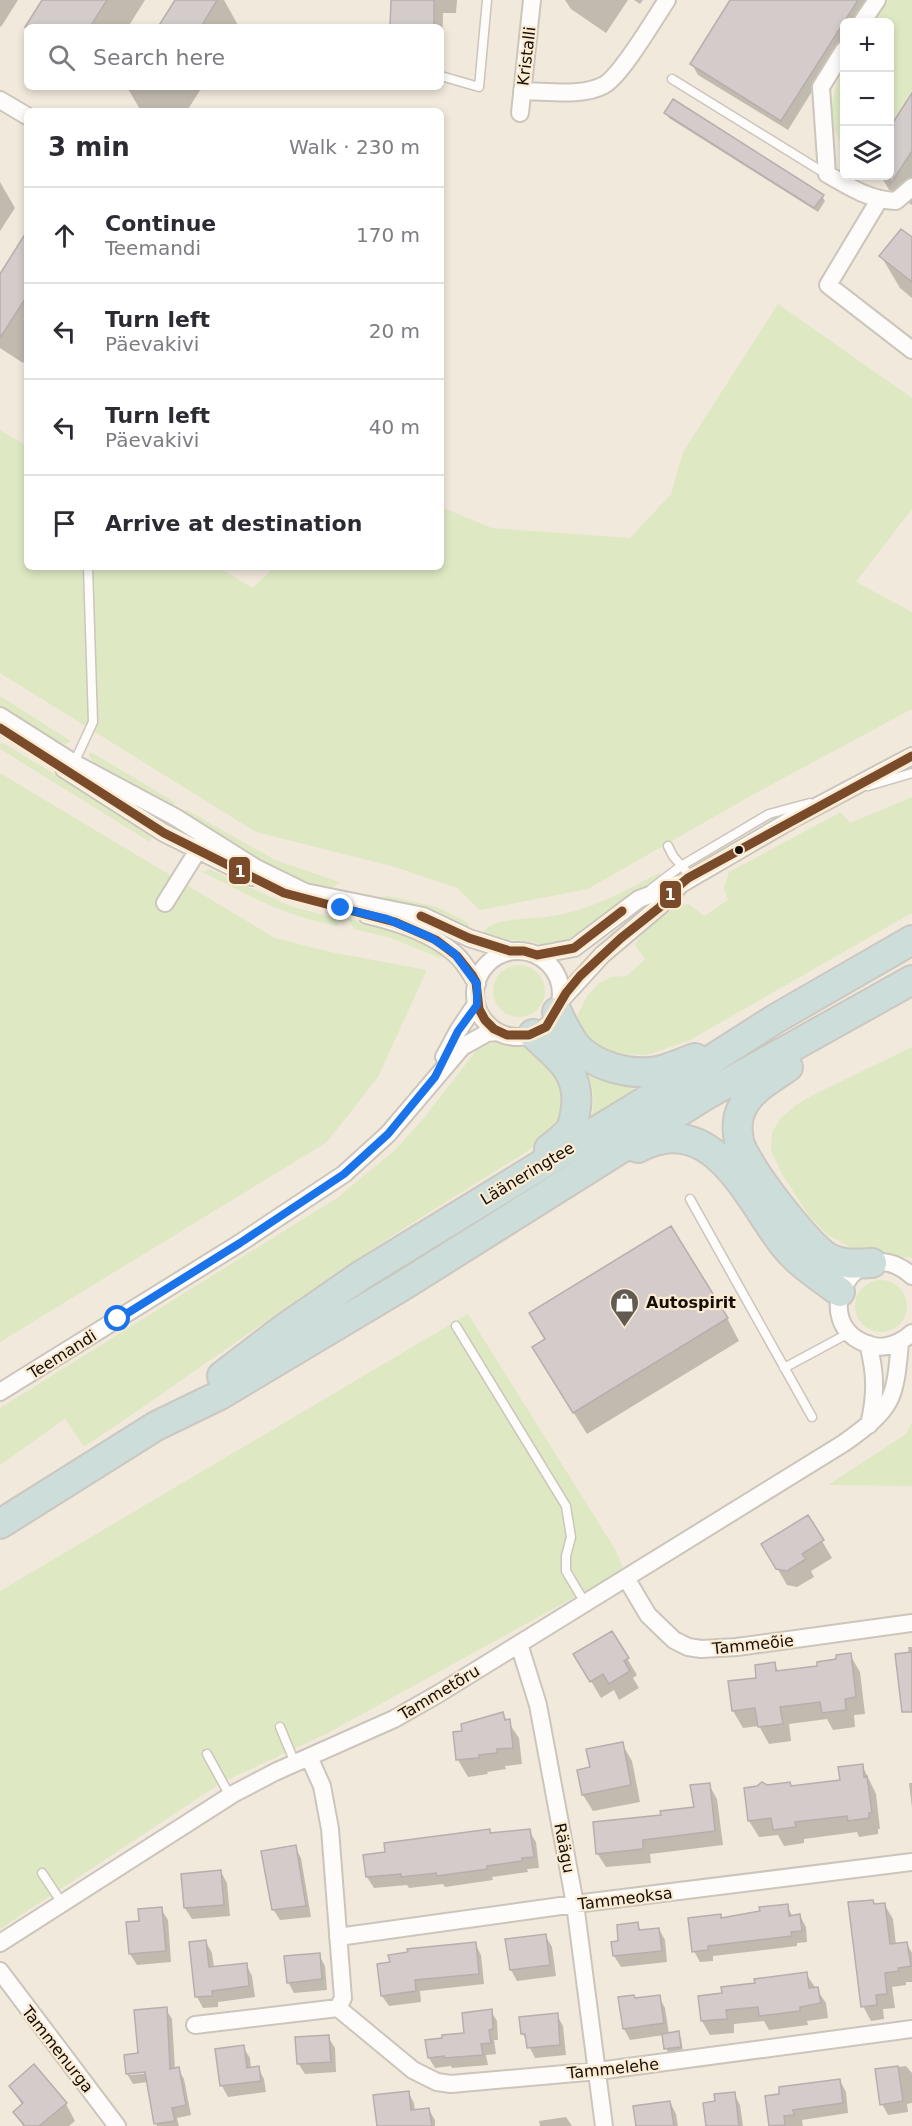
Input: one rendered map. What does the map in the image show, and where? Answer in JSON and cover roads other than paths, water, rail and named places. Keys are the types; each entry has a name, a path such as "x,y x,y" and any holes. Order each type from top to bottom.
{"highway":[{"name":"Lääneringtee","path":"0,1524 156,1426 282,1330 360,1276 775,1019 912,940"},
{"path":"872,1263 850,1265 828,1257 811,1244 796,1227 748,1160 739,1143 737,1128 741,1111 748,1097 759,1087 912,981"},
{"name":"Lääneringtee","path":"156,1426 220,1395 551,1194 706,1095 912,981"},
{"path":"559,1006 567,1032 579,1048 598,1063 629,1072 653,1072 707,1054 740,1034 775,1019"},
{"path":"512,1182 569,1131 575,1118 577,1096 574,1079 560,1059 533,1034"},
{"path":"551,1194 648,1143 682,1138 699,1142 718,1156 785,1247 840,1292"}],"street":[{"name":"Kristalli","path":"520,113 532,0"},
{"path":"522,91 578,92 605,85 622,68 667,0"},
{"path":"865,18 877,0"},
{"path":"840,56 821,87 827,174 879,200 897,201 912,187"},
{"path":"0,100 24,114"},
{"path":"879,200 828,285 912,350"},
{"path":"0,716 284,893 302,900 387,919 430,937 454,953 477,984"},
{"path":"0,728 164,833 202,842 305,892 423,916 469,938 510,951 524,951 537,955 548,963 556,974 561,987 559,1006"},
{"path":"537,955 574,948 639,899 912,756"},
{"path":"165,903 202,842"},
{"path":"533,1034 543,1029 559,1006 602,955 660,906 684,875"},
{"path":"498,1032 481,1016 477,1005 478,977 486,965 497,956 510,951"},
{"name":"Teemandi","path":"435,1077 458,1031 477,1005"},
{"name":"Teemandi","path":"0,1392 231,1249 344,1174 388,1134 435,1077 467,1044 487,1033 498,1032 521,1037 533,1034"},
{"path":"906,1337 888,1346 860,1342 849,1333 838,1307 840,1292 845,1282 861,1267 886,1262 900,1266 912,1275"},
{"name":"Tammetõru","path":"0,1943 230,1796 302,1760 394,1719 844,1443 880,1416 891,1400 906,1337"},
{"path":"868,1344 875,1381 875,1397 869,1425"},
{"name":"Tammeõie","path":"627,1578 648,1615 674,1640 688,1647 701,1649 737,1647 912,1623"},
{"name":"Räägu","path":"519,1644 538,1705 575,1904 604,2126"},
{"path":"195,2025 338,2008 343,1998 330,1828 322,1786 302,1760"},
{"name":"Tammeoksa","path":"338,1937 575,1904 912,1862"},
{"name":"Tammenurga","path":"0,1971 117,2126"},
{"name":"Tammelehe","path":"338,2008 413,2070 436,2082 465,2084 598,2071 912,2029"}],"lane":[{"path":"444,77 479,87 487,0"},
{"path":"672,80 827,174"},
{"path":"74,763 93,722 88,570"},
{"path":"841,795 912,773"},
{"path":"668,846 684,875"},
{"path":"690,1199 812,1417"},
{"path":"456,1326 566,1506 571,1537 566,1556 566,1571 585,1603"},
{"path":"784,1368 849,1333"},
{"path":"280,1727 302,1760"},
{"path":"207,1754 230,1796"},
{"path":"42,1873 62,1903"}],"place":[{"name":"Autospirit","path":"625,1328"}]}
